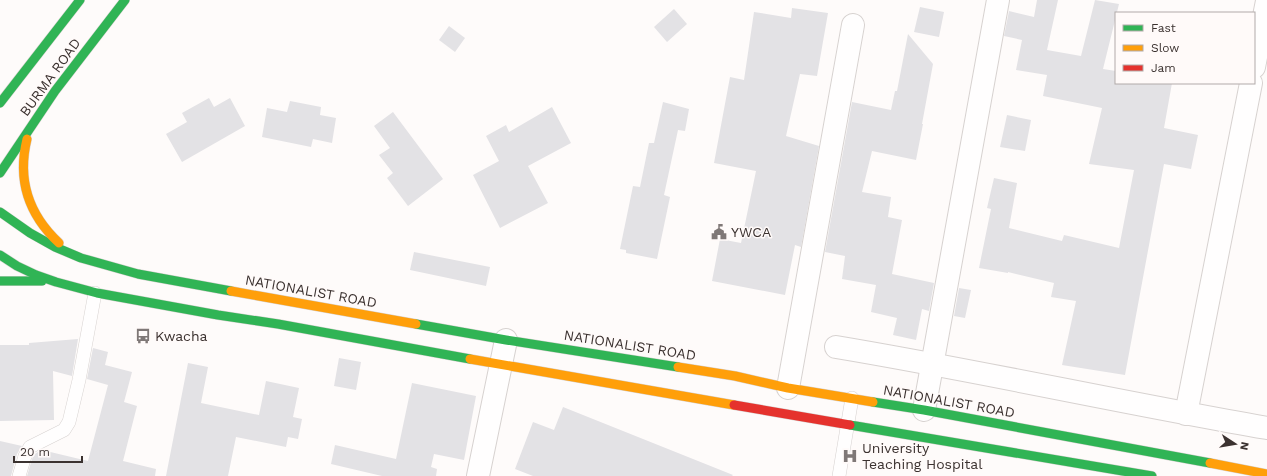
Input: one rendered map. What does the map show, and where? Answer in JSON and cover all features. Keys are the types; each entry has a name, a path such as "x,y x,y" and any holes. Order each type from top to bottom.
{"main road":[{"name":"BURMA ROAD","path":"0,103 80,0"},
{"name":"BURMA ROAD","path":"0,174 55,91 125,0"},
{"path":"32,126 24,149 22,173 27,197 38,218 53,239 72,254"},
{"name":"NATIONALIST ROAD","path":"0,212 55,247 81,258 138,274 506,340 735,376 788,388 924,410 1267,474"},
{"path":"0,255 10,262 37,275 95,293 241,319 278,324 501,365 1152,476"},
{"path":"0,281 33,280 65,284"}],"street":[{"path":"924,410 998,0"},
{"path":"1255,62 1267,1"},
{"path":"788,388 853,25"},
{"path":"1186,414 1251,84"},
{"path":"478,476 506,340"},
{"path":"836,347 932,363 1186,414 1267,428"}],"lane":[{"path":"19,476 25,456 30,446 64,430 69,422 79,380 95,293"},
{"path":"840,476 852,398"}],"building":[{"path":"1037,0 1058,0 1047,50 1081,56 1095,0 1119,4 1117,12 1115,12 1115,20 1103,69 1115,71 1115,84 1172,84 1164,128 1198,135 1191,169 1164,164 1125,375 1062,365 1076,301 1051,297 1054,283 1008,272 979,268 991,209 987,208 994,178 1017,183 1009,228 1062,241 1064,235 1119,248 1134,170 1089,164 1102,108 1043,96 1047,75 1016,70 1022,40 1004,36 1009,11 1034,17"},
{"path":"920,7 944,12 939,37 914,32"},
{"path":"792,8 828,13 817,76 800,74 786,136 819,146 801,247 795,245 785,295 712,281 720,239 741,243 756,171 714,163 730,77 744,80 754,12 791,18"},
{"path":"674,9 687,24 667,42 654,27"},
{"path":"449,26 465,38 455,52 439,40"},
{"path":"908,34 933,64 916,160 872,151 862,192 891,197 888,217 902,220 892,274 934,283 929,311 922,309 916,340 893,335 897,318 871,312 876,285 842,279 845,256 825,252 852,102 891,110 895,91 897,91"},
{"path":"209,98 214,107 230,98 245,126 182,162 166,134 187,122 182,113"},
{"path":"290,101 321,107 320,115 336,118 332,143 313,139 311,147 262,137 267,108 287,112"},
{"path":"663,102 689,109 685,131 678,130 664,195 670,197 657,259 626,253 626,250 620,249 633,186 640,187 649,143 654,143"},
{"path":"552,107 571,143 528,166 548,203 500,228 473,175 499,161 486,136 506,125 509,132"},
{"path":"393,112 443,179 408,206 387,178 393,173 379,155 390,148 374,126"},
{"path":"1007,115 1031,120 1025,151 1000,147"},
{"path":"414,252 490,267 486,286 410,270"},
{"path":"959,288 971,290 965,318 954,316"},
{"path":"78,339 72,376 53,371 54,420 0,421 0,345 29,345 29,343"},
{"path":"93,348 108,352 105,365 132,372 124,402 137,406 123,461 156,469 155,476 27,476 32,459 36,453 42,450 88,461 108,385 87,379"},
{"path":"339,358 361,362 356,390 334,386"},
{"path":"188,363 208,367 201,403 259,415 266,381 299,388 293,417 302,419 298,439 288,437 286,447 236,437 228,476 166,476"},
{"path":"412,383 476,396 464,460 434,454 431,467 437,469 436,476 382,476 331,464 335,445 396,459"},
{"path":"563,407 733,475 533,476 515,469 533,422 554,430"},
{"path":"0,441 22,446 17,454 11,476 0,476"}],"traffic: fast":[{"path":"0,103 80,0"},
{"path":"0,173 55,91 125,0"},
{"path":"0,212 30,233 55,247 81,258 138,274 231,291"},
{"path":"0,255 17,266 36,275 97,293 470,359"},
{"path":"0,281 42,281"},
{"path":"416,324 506,340 678,367"},
{"path":"873,402 924,410 1210,463"},
{"path":"850,425 1152,476"}],"traffic: slow":[{"path":"27,139 23,168 28,196 40,220 48,232 59,243"},
{"path":"231,291 416,324"},
{"path":"470,359 734,405"},
{"path":"678,367 735,376 788,388 873,402"},
{"path":"1210,463 1267,474"}],"traffic: jam":[{"path":"734,405 850,425"}],"place":[{"name":"YWCA","path":"719,232"},
{"name":"Kwacha","path":"143,336"},
{"name":"University Teaching Hospital","path":"850,456"}]}
